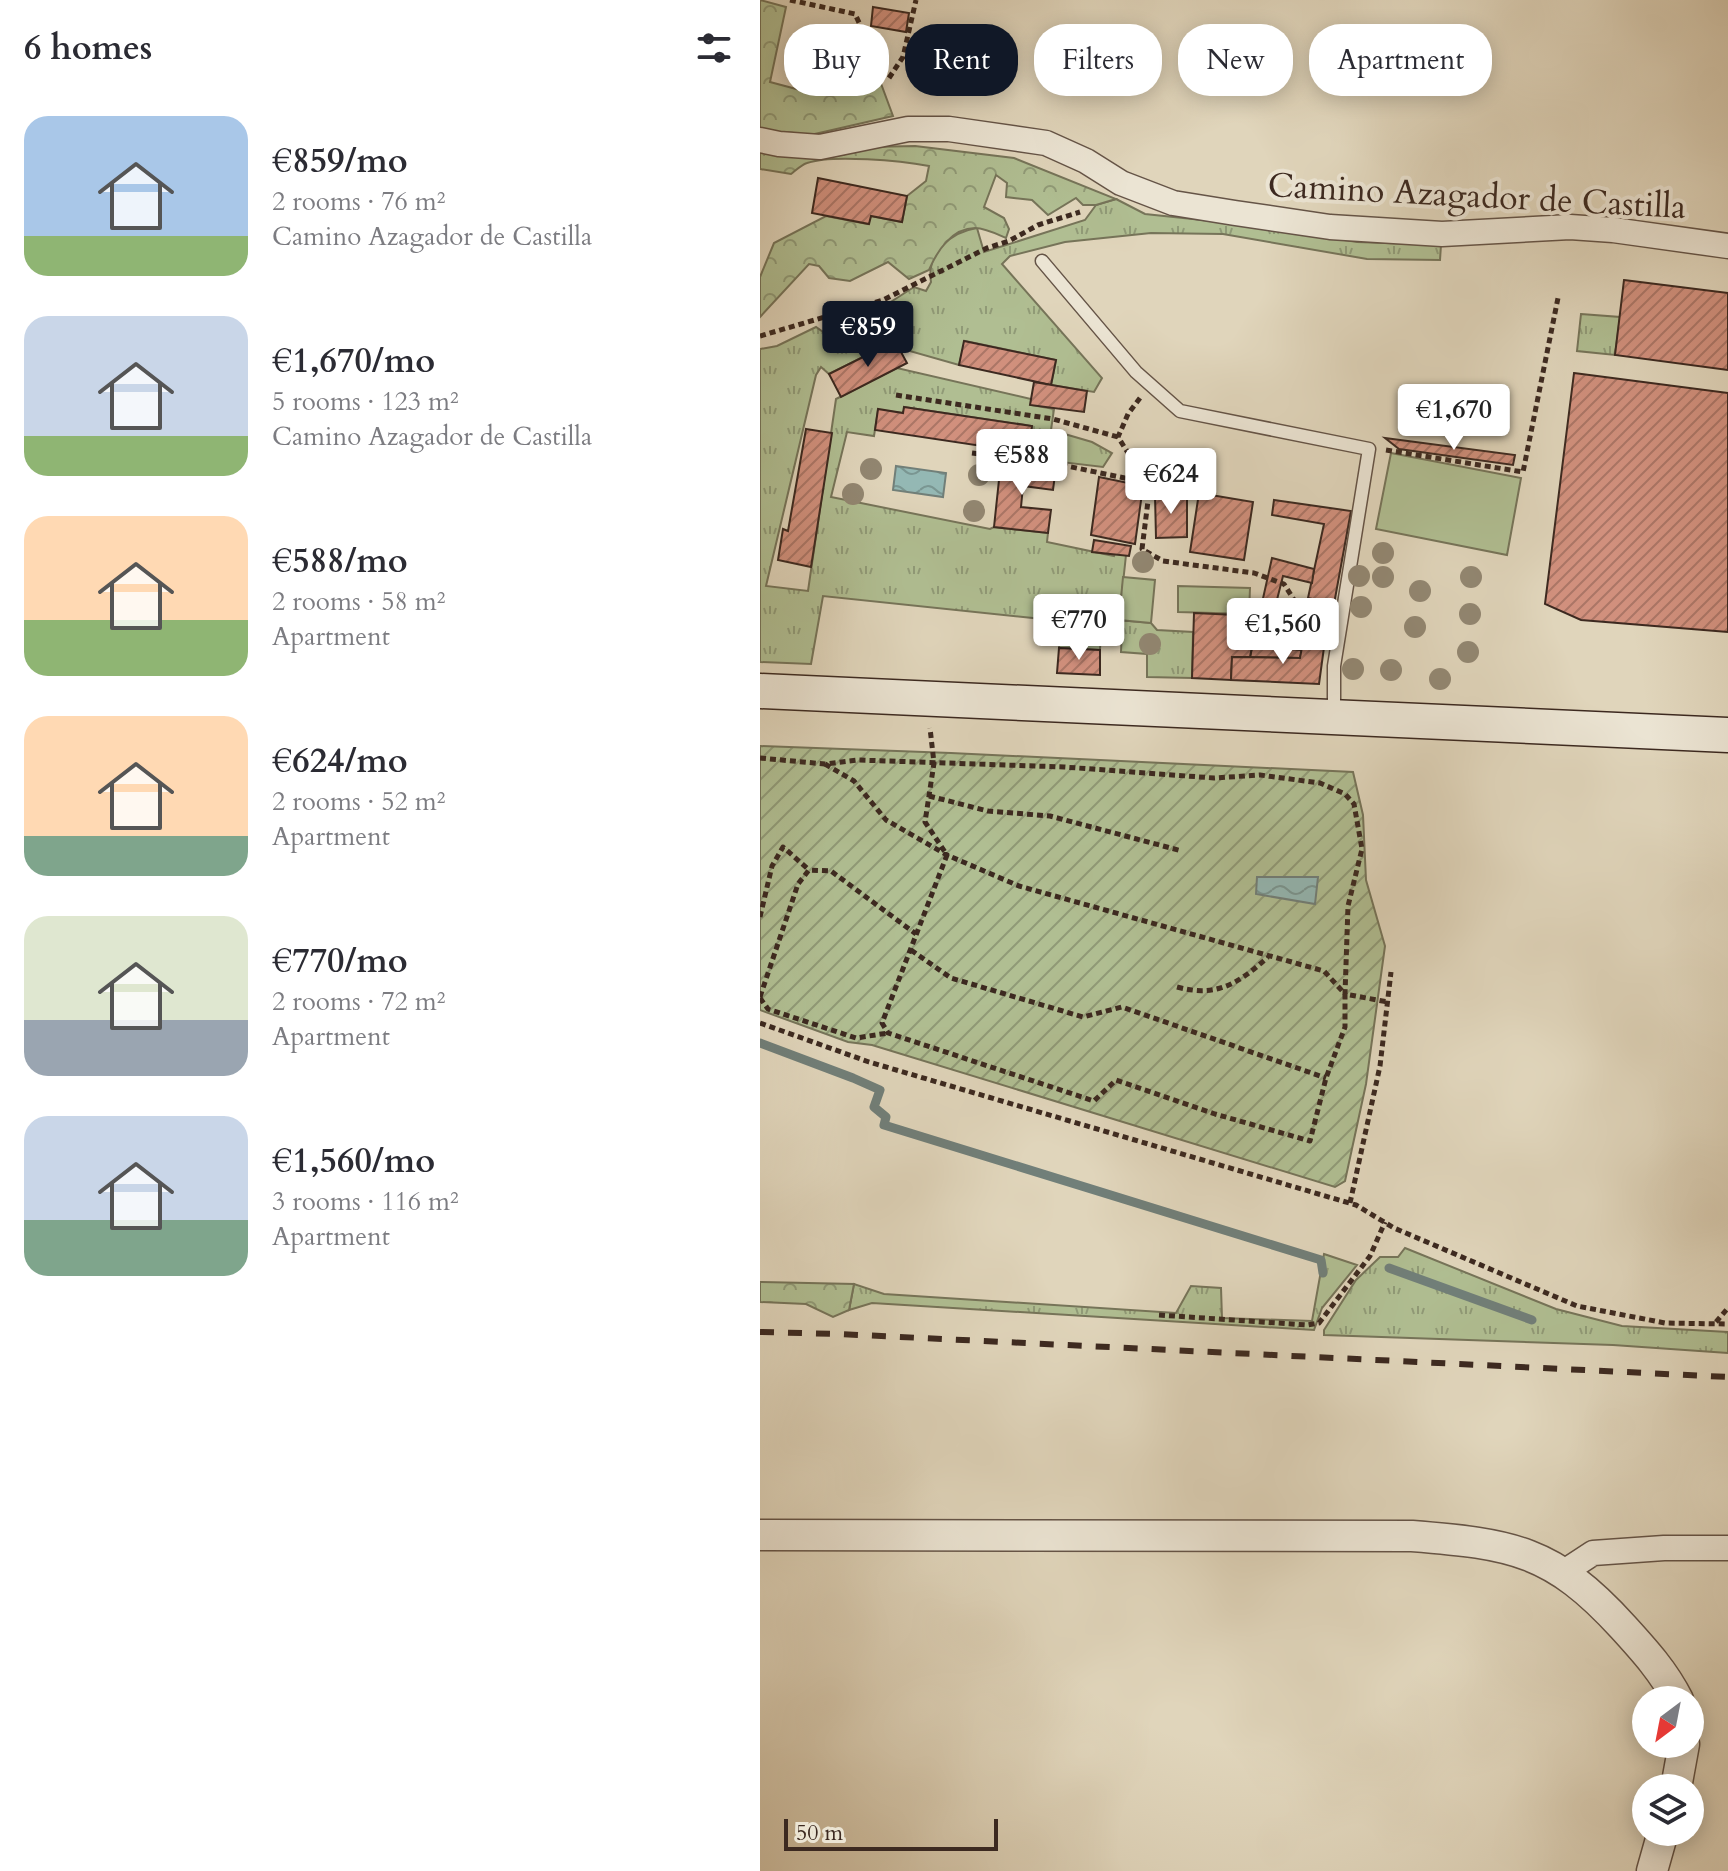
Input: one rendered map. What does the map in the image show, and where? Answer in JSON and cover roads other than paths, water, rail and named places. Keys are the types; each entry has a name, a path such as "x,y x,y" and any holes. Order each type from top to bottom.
{"main road":[{"path":"760,691 1728,735"}],"street":[{"name":"Camino Azagador de Castilla","path":"760,140 820,147 908,129 949,129 1046,143 1086,161 1121,183 1173,203 1235,213 1330,227 1442,234 1570,227 1728,246"},
{"path":"760,1535 1412,1536 1503,1546 1529,1554 1564,1572 1606,1608 1643,1649 1670,1686"},
{"path":"1564,1572 1593,1553 1728,1548"},
{"path":"1652,1871 1659,1846"}],"lane":[{"path":"1042,261 1136,372 1180,411 1369,449 1334,666 1334,717"}],"water":[{"path":"896,466 946,473 943,497 893,490"},
{"path":"1257,877 1318,877 1315,904 1256,894"}],"waterway":[{"path":"760,1043 880,1090 874,1107 886,1117 884,1125 1321,1260 1323,1273"},
{"path":"1389,1268 1532,1320"}],"railway":[{"path":"760,1332 1728,1377"}]}
